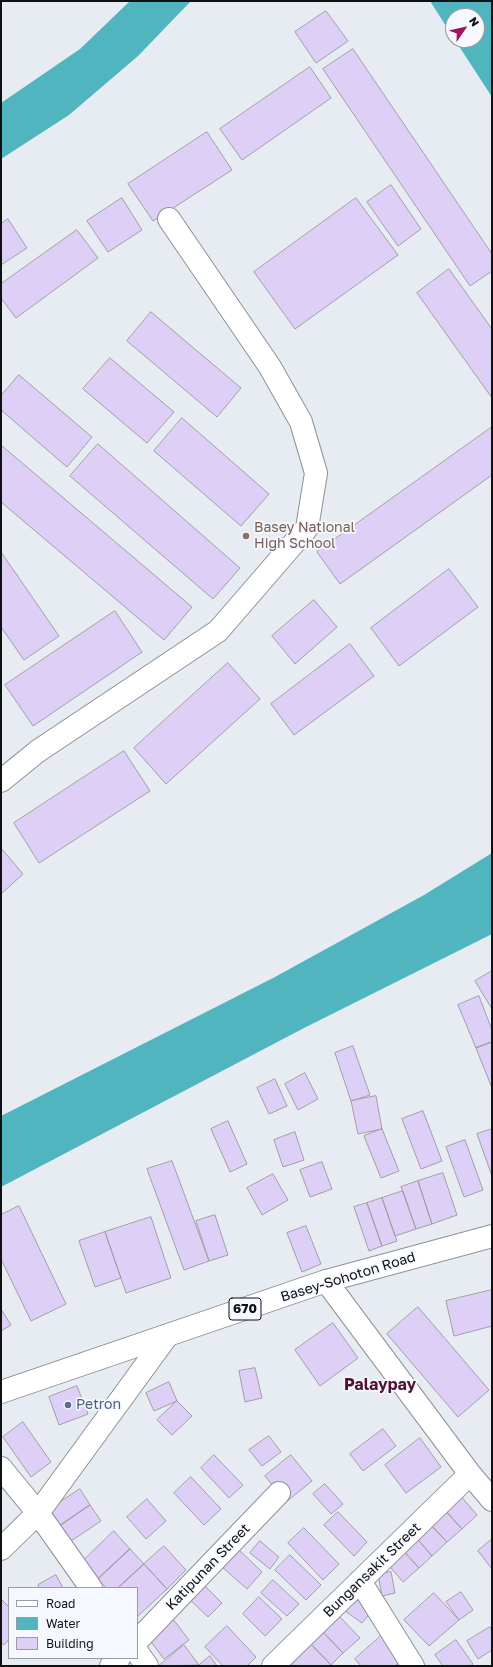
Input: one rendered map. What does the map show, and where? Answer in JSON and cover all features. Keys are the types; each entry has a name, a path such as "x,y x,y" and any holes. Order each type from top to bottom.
{"street":[{"path":"1,780 38,751 218,631 307,528 316,473 301,422 270,367 169,219"},
{"name":"Basey-Sohoton Road","path":"1,1392 326,1281 492,1236"},
{"path":"326,1281 470,1474 492,1500"},
{"path":"1,1549 38,1513 167,1336"},
{"path":"1,1468 38,1513 90,1587"},
{"name":"Bungansakit Street","path":"273,1666 470,1474"},
{"name":"Katipunan Street","path":"138,1640 279,1493"},
{"path":"360,1581 413,1666"},
{"path":"138,1653 147,1666"}],"water":[{"path":"130,1 191,1 138,56 69,115 1,159 1,103 80,49"},
{"path":"430,1 492,1 492,97 460,48 485,48 485,8 445,8 445,24"},
{"path":"492,853 492,934 304,1028 1,1187 1,1116 275,977 424,895"}],"building":[{"path":"326,11 348,41 316,63 295,32"},
{"path":"353,49 492,254 492,271 470,286 323,69"},
{"path":"310,67 331,98 242,160 220,129"},
{"path":"207,132 232,170 153,221 128,184"},
{"path":"391,185 421,229 398,246 367,202"},
{"path":"122,198 142,230 108,252 87,221"},
{"path":"356,198 398,255 295,329 254,272"},
{"path":"8,219 27,248 1,265 1,224"},
{"path":"77,230 98,258 16,318 1,298 1,284"},
{"path":"449,269 492,329 492,398 417,293"},
{"path":"151,312 241,388 217,417 127,341"},
{"path":"110,358 174,412 147,443 83,389"},
{"path":"19,375 92,437 67,467 1,410 1,396"},
{"path":"182,418 269,494 241,526 154,451"},
{"path":"492,427 492,475 340,584 317,552"},
{"path":"98,444 240,568 213,599 70,476"},
{"path":"1,445 192,607 164,640 1,502"},
{"path":"1,552 59,636 24,660 1,627"},
{"path":"449,569 478,607 399,666 371,628"},
{"path":"314,600 337,627 295,664 272,636"},
{"path":"115,611 142,652 33,726 5,685"},
{"path":"350,644 374,676 294,735 271,704"},
{"path":"228,663 260,699 166,784 134,748"},
{"path":"124,751 150,791 39,863 14,823"},
{"path":"1,848 23,874 1,894"},
{"path":"492,971 492,1009 475,981"},
{"path":"479,996 492,1030 492,1042 476,1048 458,1005"},
{"path":"492,1042 492,1088 476,1048"},
{"path":"353,1046 370,1095 351,1101 335,1053"},
{"path":"305,1073 318,1099 298,1110 285,1084"},
{"path":"275,1079 287,1106 269,1114 257,1088"},
{"path":"376,1096 382,1129 358,1134 351,1101"},
{"path":"423,1111 442,1161 421,1169 402,1119"},
{"path":"228,1121 247,1164 230,1172 211,1129"},
{"path":"382,1129 399,1171 381,1178 364,1136"},
{"path":"492,1129 492,1176 477,1134"},
{"path":"295,1132 304,1160 283,1167 274,1140"},
{"path":"465,1140 483,1190 464,1197 446,1147"},
{"path":"172,1161 209,1261 184,1270 147,1169"},
{"path":"322,1162 332,1189 310,1197 300,1170"},
{"path":"443,1173 457,1215 432,1224 418,1181"},
{"path":"273,1174 288,1200 262,1215 247,1188"},
{"path":"418,1181 432,1224 416,1229 401,1187"},
{"path":"403,1191 416,1229 395,1236 382,1198"},
{"path":"382,1198 397,1241 382,1246 367,1203"},
{"path":"367,1203 382,1246 369,1251 354,1207"},
{"path":"19,1206 66,1304 31,1321 1,1259 1,1215"},
{"path":"215,1215 228,1255 209,1261 196,1221"},
{"path":"151,1217 171,1278 126,1293 105,1232"},
{"path":"306,1226 321,1264 302,1272 287,1233"},
{"path":"105,1232 121,1278 95,1287 79,1241"},
{"path":"492,1290 492,1326 454,1336 446,1301"},
{"path":"418,1307 489,1390 458,1417 387,1334"},
{"path":"1,1309 11,1325 1,1331"},
{"path":"333,1323 358,1358 320,1386 295,1350"},
{"path":"255,1368 262,1398 245,1402 239,1371"},
{"path":"169,1382 177,1401 154,1411 146,1393"},
{"name":"Petron","path":"77,1386 88,1414 59,1425 49,1397"},
{"path":"177,1401 192,1416 172,1435 157,1420"},
{"path":"23,1422 51,1462 31,1477 3,1437"},
{"path":"383,1429 396,1446 363,1471 350,1454"},
{"path":"269,1436 281,1452 262,1466 249,1450"},
{"path":"420,1438 441,1467 406,1493 385,1465"},
{"path":"214,1455 243,1485 229,1498 201,1468"},
{"path":"291,1455 312,1481 286,1502 265,1476"},
{"path":"191,1477 221,1509 204,1525 174,1493"},
{"path":"325,1484 343,1504 331,1514 313,1494"},
{"path":"80,1489 90,1505 58,1527 47,1511"},
{"path":"459,1494 477,1515 462,1529 443,1508"},
{"path":"147,1499 166,1521 146,1539 127,1517"},
{"path":"90,1505 101,1521 68,1543 58,1527"},
{"path":"443,1508 462,1529 447,1542 428,1522"},
{"path":"338,1512 367,1542 354,1556 324,1525"},
{"path":"428,1522 447,1542 432,1556 414,1535"},
{"path":"304,1528 339,1564 323,1580 288,1543"},
{"path":"114,1531 130,1549 98,1579 82,1562"},
{"path":"414,1535 432,1556 419,1568 400,1547"},
{"path":"492,1539 492,1569 478,1551"},
{"path":"260,1541 279,1557 270,1569 250,1553"},
{"path":"164,1546 186,1570 167,1589 144,1564"},
{"path":"400,1547 419,1568 403,1582 385,1561"},
{"path":"237,1548 262,1572 247,1589 221,1566"},
{"path":"130,1549 144,1564 119,1587 105,1587 98,1579"},
{"path":"290,1555 321,1585 306,1600 275,1570"},
{"path":"144,1564 167,1589 138,1616 138,1587 119,1587"},
{"path":"391,1572 395,1593 382,1596 378,1574"},
{"path":"56,1575 62,1587 39,1587 38,1585"},
{"path":"198,1579 222,1603 208,1617 184,1594"},
{"path":"273,1580 299,1604 287,1616 261,1593"},
{"path":"461,1592 473,1610 459,1620 446,1602"},
{"path":"434,1593 459,1620 429,1646 404,1620"},
{"path":"259,1597 282,1619 265,1636 243,1614"},
{"path":"355,1598 372,1611 362,1623 345,1611"},
{"path":"1,1599 8,1606 8,1640 4,1645 1,1642"},
{"path":"339,1616 360,1638 343,1653 323,1632"},
{"path":"173,1619 189,1640 164,1659 148,1638"},
{"path":"227,1626 256,1657 247,1666 223,1666 205,1647"},
{"path":"490,1627 492,1631 492,1650 478,1659 467,1641"},
{"path":"323,1632 343,1653 331,1665 310,1643"},
{"path":"382,1635 403,1659 395,1666 361,1666 355,1659"},
{"path":"456,1640 473,1664 470,1666 443,1666 435,1655"},
{"path":"310,1643 331,1665 330,1666 292,1666 290,1663"},
{"path":"184,1645 199,1665 160,1665"},
{"path":"210,1656 217,1666 198,1666"}],"place":[{"name":"Basey National High School","path":"246,536"},
{"name":"Petron","path":"68,1405"}],"district":[{"name":"Palaypay","path":"380,1385"}]}
